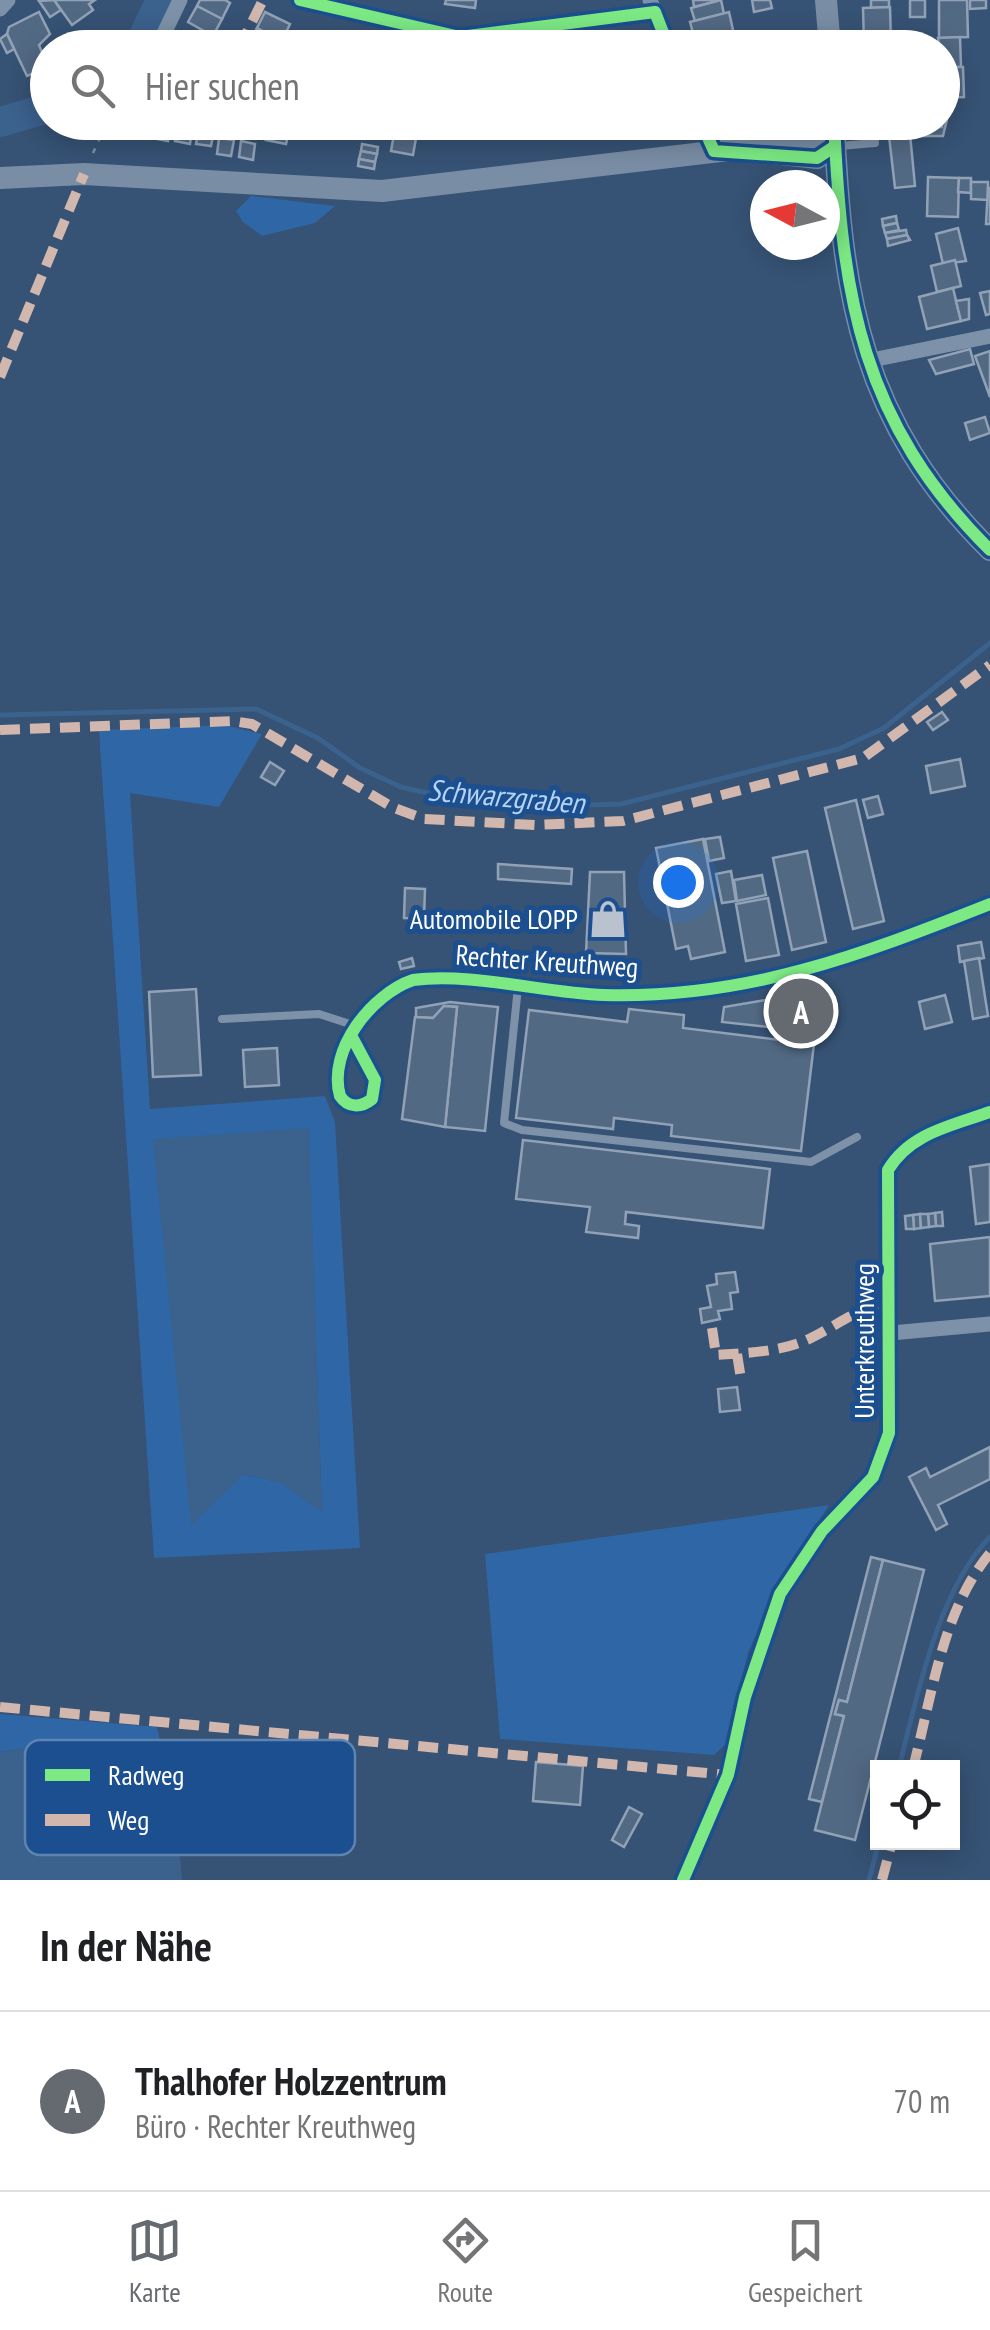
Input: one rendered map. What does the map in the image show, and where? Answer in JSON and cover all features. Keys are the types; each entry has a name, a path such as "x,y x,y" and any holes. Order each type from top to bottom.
{"main road":[{"path":"826,0 828,30"},
{"path":"725,150 754,140"},
{"path":"0,178 84,174 382,191 725,150 817,158 832,140"},
{"path":"834,140 838,215 847,280 867,362 891,420 927,477 990,550"}],"street":[{"path":"0,9 8,0"},
{"path":"166,30 180,0"},
{"path":"300,0 430,30"},
{"path":"503,30 652,6 662,30"},
{"path":"717,140 725,150"},
{"path":"867,362 990,336"},
{"name":"Rechter Kreuthweg","path":"354,1032 384,993 413,980 608,995 703,990 787,978 990,904"},
{"name":"Unterkreuthweg","path":"683,1880 728,1775 745,1697 780,1594 822,1532 873,1477 890,1433 888,1170 899,1150 914,1140 990,1112"},
{"path":"891,1333 990,1324"}],"lane":[{"path":"852,140 875,144 875,140"},
{"path":"518,987 504,1123 522,1130 811,1162 857,1137"},
{"path":"222,1019 318,1014 354,1032"}],"path":[{"path":"84,174 99,140"}],"shaded area":[{"path":"251,196 335,206 315,223 262,236 243,222 236,211"},
{"path":"224,725 262,734 219,807 130,793 150,1109 325,1096 335,1122 360,1548 154,1558 99,730","holes":["308,1128 322,1511 282,1483 243,1474"]},
{"path":"309,1128 322,1512 281,1483 244,1474 191,1525 153,1139"},
{"path":"829,1505 780,1581 748,1653 725,1745 714,1755 500,1739 485,1554"},
{"path":"0,1714 157,1727 160,1740 25,1740 25,1748 0,1752"},
{"path":"25,1748 25,1855 180,1855 182,1880 0,1880 0,1752"}],"building":[{"path":"54,0 95,0 89,4 93,10 72,25"},
{"path":"54,0 61,10 50,17 39,1"},
{"path":"200,0 230,3 222,19 197,6"},
{"path":"446,0 476,0 475,8 445,4"},
{"path":"693,0 721,0 694,7"},
{"path":"721,0 724,14 695,21 691,8"},
{"path":"752,0 770,0 772,8 754,12"},
{"path":"871,0 889,0 889,7 871,8"},
{"path":"910,0 925,0 925,17 910,17"},
{"path":"939,0 967,0 968,37 960,37 960,30 939,30"},
{"path":"970,0 986,0 986,8 970,9"},
{"path":"197,6 222,19 216,30 202,30 188,22"},
{"path":"890,7 891,30 864,30 863,8"},
{"path":"39,12 48,30 30,30 27,76 7,34 9,27"},
{"path":"265,12 290,24 287,30 257,28"},
{"path":"729,12 733,30 692,30 690,22"},
{"path":"7,34 14,49 7,53 0,39"},
{"path":"960,67 963,67 964,97 960,97"},
{"path":"197,140 212,140 211,146 196,144"},
{"path":"219,140 234,140 231,156 217,154"},
{"path":"393,140 416,140 413,155 391,151"},
{"path":"889,140 911,140 915,186 895,188"},
{"path":"241,141 255,144 253,160 239,157"},
{"path":"362,144 378,147 377,154 361,151"},
{"path":"361,151 377,154 375,162 359,159"},
{"path":"359,159 375,162 374,169 358,166"},
{"path":"928,177 959,178 958,217 927,216"},
{"path":"959,178 971,178 971,193 958,192"},
{"path":"971,182 988,182 988,200 971,199"},
{"path":"988,188 990,224 986,224"},
{"path":"896,216 897,223 883,226 882,219"},
{"path":"897,223 899,230 885,233 883,226"},
{"path":"958,228 966,261 943,264 936,234"},
{"path":"906,230 907,235 887,239 885,233"},
{"path":"907,235 910,240 888,246 887,239"},
{"path":"955,260 961,286 937,292 931,266"},
{"path":"953,288 961,321 927,329 919,297"},
{"path":"990,291 990,314 986,315 980,293"},
{"path":"969,299 969,319 961,321 956,301"},
{"path":"970,349 974,364 936,374 929,360"},
{"path":"990,351 990,397 975,356"},
{"path":"985,417 990,433 970,440 965,423"},
{"path":"942,712 948,720 933,730 927,722"},
{"path":"960,759 965,786 931,793 926,766"},
{"path":"270,762 284,771 275,785 261,777"},
{"path":"878,796 883,814 868,818 863,800"},
{"path":"856,800 884,921 853,929 825,808"},
{"path":"720,837 724,858 709,861 705,839"},
{"path":"703,839 725,952 691,959 688,946 676,949 656,848"},
{"path":"807,851 826,942 792,950 773,858"},
{"path":"498,864 572,869 571,884 498,879"},
{"path":"731,871 736,901 722,903 716,874"},
{"path":"590,872 624,872 626,954 586,953"},
{"path":"762,875 766,895 737,901 734,880"},
{"path":"405,888 425,889 424,919 404,918"},
{"path":"768,898 779,955 746,961 736,904"},
{"path":"981,942 984,958 960,962 958,946"},
{"path":"412,958 414,966 401,969 399,962"},
{"path":"979,958 988,1016 973,1019 964,961"},
{"path":"196,989 201,1075 153,1077 149,992"},
{"path":"818,993 824,1020 780,1031 773,1004"},
{"path":"945,995 952,1022 925,1029 919,1002"},
{"path":"772,999 779,1028 722,1022 724,1007"},
{"path":"450,1002 498,1007 485,1131 445,1127 457,1007 444,1006 433,1018 416,1017 416,1008"},
{"path":"444,1006 457,1007 445,1127 402,1119 415,1017 433,1018"},
{"path":"629,1009 684,1015 683,1028 814,1044 801,1151 671,1136 672,1125 614,1118 613,1129 516,1118 529,1010 627,1022"},
{"path":"277,1048 279,1085 245,1087 243,1050"},
{"path":"523,1140 770,1169 763,1228 626,1212 625,1224 639,1226 638,1238 586,1232 590,1207 516,1199"},
{"path":"990,1164 990,1222 976,1224 970,1167"},
{"path":"942,1212 943,1226 936,1226 935,1213"},
{"path":"935,1213 936,1226 929,1227 928,1214"},
{"path":"920,1214 921,1228 914,1229 913,1215"},
{"path":"920,1214 928,1214 929,1227 921,1228"},
{"path":"913,1215 914,1229 906,1229 905,1216"},
{"path":"990,1237 990,1296 935,1301 930,1244"},
{"path":"735,1272 738,1292 730,1293 732,1309 718,1311 720,1319 702,1323 700,1309 711,1307 707,1286 717,1284 716,1274"},
{"path":"737,1387 740,1410 720,1412 718,1389"},
{"path":"990,1447 990,1479 938,1505 947,1524 936,1530 909,1477 926,1468 930,1477"},
{"path":"871,1557 883,1560 847,1702 839,1700 835,1714 844,1716 822,1802 809,1799"},
{"path":"883,1560 924,1570 875,1760 870,1760 870,1781 855,1840 815,1830 844,1716 835,1714 839,1700 847,1702"},
{"path":"536,1762 583,1766 580,1805 533,1801"},
{"path":"629,1807 642,1814 624,1847 612,1840"}],"waterway":[{"path":"147,30 161,0"},
{"path":"0,122 30,113"},
{"name":"Schwarzgraben","path":"0,715 256,709 318,738 360,768 401,787 446,797 551,806 621,804 839,749 884,728 990,643"},
{"path":"901,1760 943,1614 956,1585 990,1537"},
{"path":"869,1880 877,1850"}],"marked path":[{"path":"248,30 263,0"},
{"path":"0,377 84,174"},
{"path":"0,730 233,721 252,724 392,807 424,819 535,825 623,821 863,758 990,665"},
{"path":"712,1328 716,1355 764,1351 800,1343 890,1300"},
{"path":"737,1354 741,1379"},
{"path":"915,1760 950,1628 960,1601 990,1553"},
{"path":"0,1707 353,1740"},
{"path":"355,1740 728,1775"},
{"path":"882,1880 890,1850"}],"cycle path":[{"path":"300,0 430,30"},
{"path":"515,30 655,12 662,30"},
{"path":"709,140 714,151 817,158 835,146"},
{"path":"835,140 844,245 867,354 886,404 912,454 947,502 990,550"},
{"path":"352,1037 375,1080 372,1099 359,1105 351,1105 340,1096 340,1060 347,1043 368,1011 413,980 459,979 604,995 706,990 849,956 990,904"},
{"path":"683,1880 728,1775 745,1697 780,1594 822,1531 873,1477 889,1433 888,1170 897,1157 920,1139 990,1112"}],"place":[{"name":"Automobile LOPP","path":"608,919"},
{"name":"Thalhofer Holzzentrum","path":"801,1011"}]}
